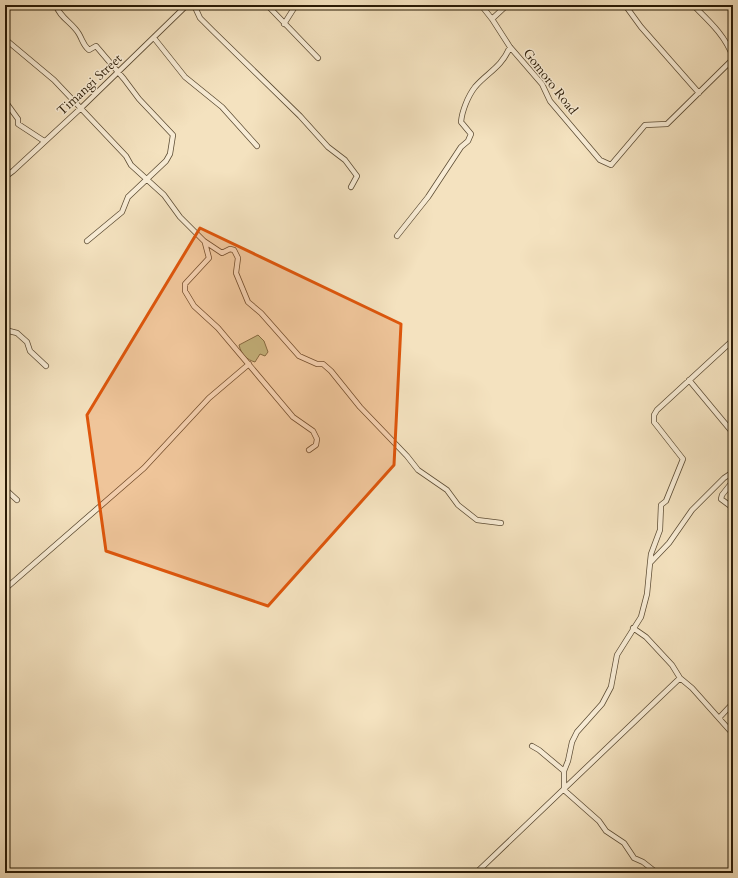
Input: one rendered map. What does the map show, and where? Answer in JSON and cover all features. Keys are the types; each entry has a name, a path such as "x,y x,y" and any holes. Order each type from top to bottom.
{"street":[{"path":"56,5 58,11 79,34 84,46 89,50 96,46 139,99 173,135 170,154 166,160 128,197 122,212 87,241"},
{"name":"Timangi Street","path":"5,177 14,171 44,141 81,108 187,5"},
{"path":"194,5 200,18 300,116 328,147 345,160 357,176 351,187"},
{"path":"268,5 284,24 290,26 318,58"},
{"path":"284,24 296,5"},
{"name":"Gomoro Road","path":"481,5 510,47 542,84 550,101 600,160 611,165 645,125 667,124 699,93"},
{"path":"492,19 508,5"},
{"path":"625,5 641,27 699,93 733,58 718,30 693,5"},
{"path":"154,38 185,77 222,107 257,146"},
{"path":"5,39 54,80 126,156 131,165 164,195 175,211 204,241 222,253 230,249 234,250 238,258 236,273 248,302 299,356 323,364 331,371 340,385 407,456 418,470 447,490 454,502 477,520 501,523"},
{"path":"397,236 428,197 461,147 468,141 471,134 461,122 462,113 475,88 505,58 510,47"},
{"path":"5,101 18,119 18,124 44,141"},
{"path":"204,241 209,258 185,284 185,291 194,306 205,318 218,328 293,417 313,432 317,439 316,444 309,450"},
{"path":"5,330 17,333 27,342 30,351 46,366"},
{"path":"656,873 643,862 634,858 624,843 606,831 599,821 564,790 564,771 572,742 577,732 602,704 611,687 617,655 641,617 648,594 650,554 660,530 662,505 666,501 683,460 654,422 654,415 657,410 733,340"},
{"path":"5,589 144,468 209,398 249,364"},
{"path":"689,380 733,434"},
{"path":"650,563 669,542 692,510 724,478 733,472"},
{"path":"733,481 722,495 721,499 733,508"},
{"path":"5,489 17,500"},
{"path":"633,628 646,637 672,665 680,678 733,734"},
{"path":"476,873 680,678"},
{"path":"719,718 733,703"},
{"path":"532,746 564,771"}],"highlighted area":[{"path":"200,228 401,324 394,465 268,606 106,551 87,415"}],"green space":[{"path":"258,335 264,341 268,352 265,356 260,354 255,362 249,360 245,356 239,345"}]}
